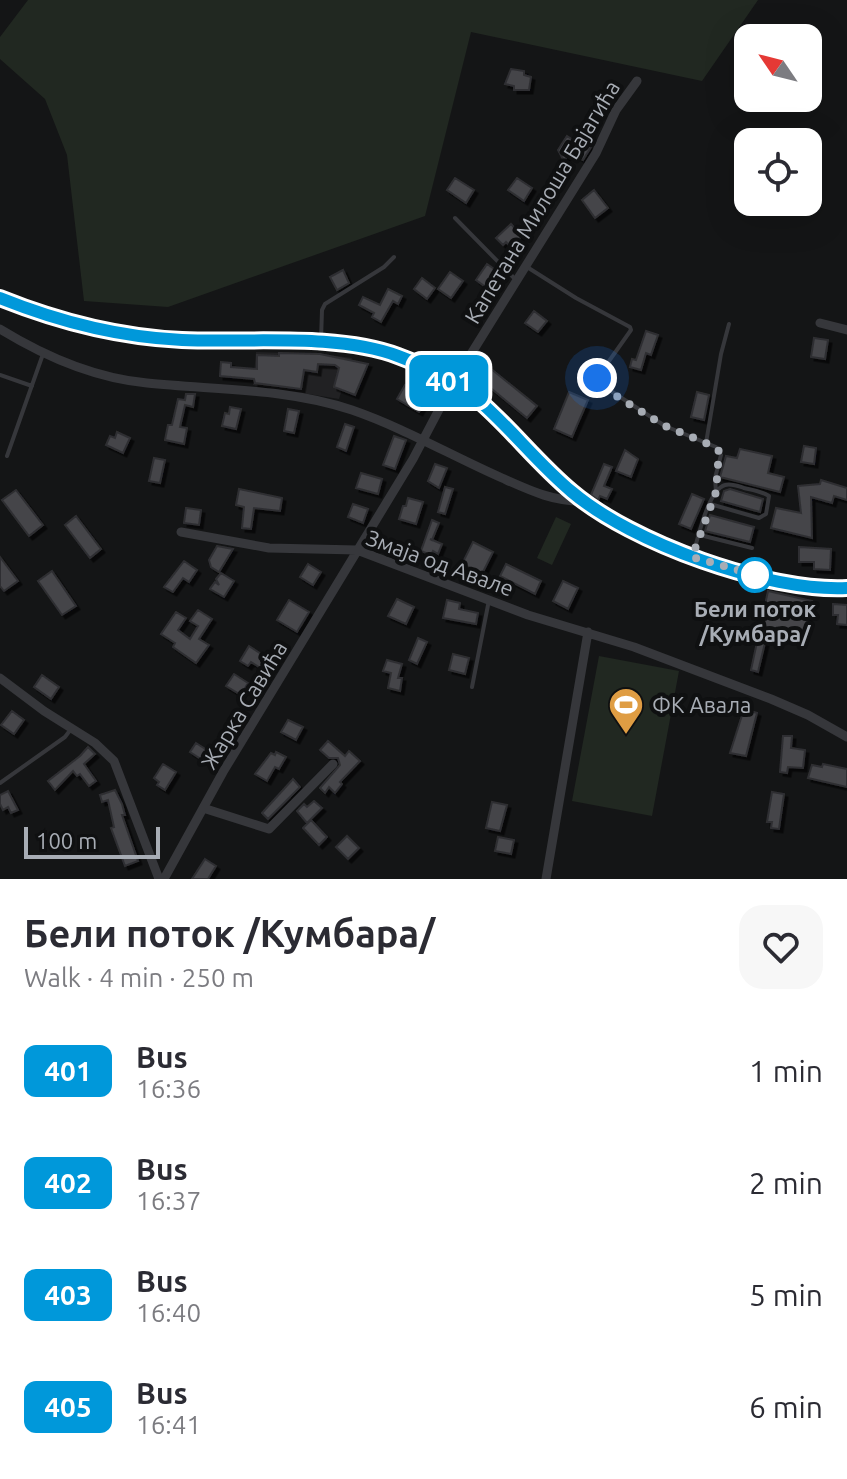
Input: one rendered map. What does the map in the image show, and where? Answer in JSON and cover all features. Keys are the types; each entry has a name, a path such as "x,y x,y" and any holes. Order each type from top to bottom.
{"main road":[{"path":"0,298 51,316 137,335 180,340 321,343 372,348 397,355 453,383 477,400 583,501 624,527 692,557 763,577 809,586 847,588"}],"street":[{"name":"Капетана Милоша Бајагића","path":"422,440 453,383 596,153 616,110 637,81"},
{"path":"820,323 847,330"},
{"path":"0,329 43,354 113,377 144,383 270,393 329,404 390,425 529,490 558,499 583,501"},
{"name":"Жарка Савића","path":"162,879 422,440"},
{"name":"Змаја од Авале","path":"181,532 269,548 357,550 528,615 588,632 784,704 847,737"},
{"path":"546,879 588,632"},
{"path":"0,678 95,743 114,761 162,879"},
{"path":"203,808 269,829 333,764"}],"lane":[{"path":"455,218 516,280"},
{"path":"321,343 325,304 384,267 394,257"},
{"path":"525,265 576,298 630,327 631,330 597,378 600,386 665,426 716,447 721,455 715,478 716,492"},
{"path":"706,443 729,324"},
{"path":"7,456 43,354"},
{"path":"0,375 32,386"},
{"path":"692,557 710,504 722,485 730,484 763,493 769,496 770,501 766,514 759,518 710,504"},
{"path":"700,535 752,548"},
{"path":"472,687 489,599"},
{"path":"0,783 65,737 71,729"}],"shaded area":[{"path":"28,0 758,0 741,24 734,24 734,35 702,81 471,32 425,216 168,307 84,301 67,155 45,99 0,59 0,37"},
{"path":"256,352 352,358 339,399 253,385"},
{"path":"556,517 571,524 552,565 537,558"},
{"name":"ФК Авала","path":"599,656 679,671 652,816 572,801"}],"building":[{"path":"511,69 524,71 524,75 531,77 529,90 514,90 514,86 505,84"},
{"path":"567,136 582,146 584,143 591,147 583,160 570,152 564,161 558,150"},
{"path":"455,178 474,190 466,203 447,190"},
{"path":"517,178 532,188 524,201 508,190"},
{"path":"594,190 608,208 595,218 582,200"},
{"path":"511,224 522,236 511,247 506,242 503,245 496,238"},
{"path":"487,264 500,273 491,291 476,280"},
{"path":"343,270 349,283 337,290 330,277"},
{"path":"450,272 463,281 451,298 438,289"},
{"path":"422,278 435,288 427,299 414,289"},
{"path":"388,289 402,296 398,304 393,301 381,322 372,317 374,313 359,305 363,297 380,305"},
{"path":"534,311 547,321 538,332 525,323"},
{"path":"646,331 658,335 651,355 646,353 641,370 630,367 632,359 636,360"},
{"path":"814,338 828,340 825,359 811,357"},
{"path":"279,353 320,354 368,364 355,395 334,387 339,368 335,365 318,364 317,372 304,370 301,389 255,383 254,379 220,376 221,362 231,363 231,367 257,369 257,355 279,356"},
{"path":"490,368 537,406 527,418 481,380"},
{"path":"416,377 435,386 419,412 397,399 405,385 410,387"},
{"path":"569,392 588,400 572,437 554,429"},
{"path":"697,392 709,395 704,420 691,417"},
{"path":"186,394 195,394 193,407 185,405 180,427 187,428 184,444 165,440 178,399 185,400"},
{"path":"230,407 241,409 236,429 222,426"},
{"path":"288,409 299,411 294,433 284,431"},
{"path":"345,424 354,427 346,451 337,447"},
{"path":"117,432 130,438 123,453 106,445 110,436 115,438"},
{"path":"394,436 406,440 395,469 383,465"},
{"path":"804,446 816,448 814,464 801,462"},
{"path":"740,449 772,456 768,473 784,477 780,492 720,477 726,456 737,458"},
{"path":"625,450 638,459 631,477 616,471"},
{"path":"154,458 165,460 160,483 149,481"},
{"path":"435,464 447,468 439,488 428,481"},
{"path":"604,464 612,467 604,486 612,489 607,499 600,496 598,500 591,495"},
{"path":"361,473 382,479 378,494 356,488"},
{"path":"821,480 847,488 847,500 834,496 832,503 811,497 812,538 771,528 776,508 801,513 798,486 820,484"},
{"path":"445,487 453,489 445,514 438,512"},
{"path":"239,489 282,498 280,511 254,508 251,529 242,528 244,507 236,505"},
{"path":"730,489 763,499 760,512 721,501 724,491"},
{"path":"16,490 43,525 29,536 2,500"},
{"path":"692,494 704,499 691,529 679,524"},
{"path":"408,498 423,502 416,524 399,519"},
{"path":"353,504 368,509 363,523 348,517"},
{"path":"186,508 201,510 199,525 184,523"},
{"path":"710,515 754,527 750,542 705,531"},
{"path":"76,516 101,549 90,558 65,525"},
{"path":"432,520 439,523 432,540 442,544 438,554 433,551 431,555 421,551"},
{"path":"473,542 493,552 482,574 462,564"},
{"path":"217,546 233,549 219,572 211,567 209,560"},
{"path":"799,547 831,549 830,570 814,569 814,562 799,562"},
{"path":"0,557 18,581 4,591 0,586"},
{"path":"184,561 197,570 189,582 183,578 173,592 164,587"},
{"path":"308,564 321,572 313,585 300,577"},
{"path":"506,564 541,581 535,594 500,576"},
{"path":"52,571 76,606 62,615 38,581"},
{"path":"221,573 234,581 224,597 210,589 215,582 219,585 216,579"},
{"path":"563,581 578,588 568,609 553,601"},
{"path":"768,591 812,601 803,638 768,630 758,672 751,670"},
{"path":"397,599 414,607 406,624 388,616"},
{"path":"289,600 309,612 297,632 277,620"},
{"path":"447,600 460,603 459,609 478,613 476,624 443,618"},
{"path":"833,604 847,605 847,625 837,624 838,615 833,615"},
{"path":"198,610 212,619 199,639 209,645 196,663 161,634 176,612 186,618 178,630 190,639 198,626 190,621"},
{"path":"418,638 427,642 417,664 409,660"},
{"path":"249,646 269,659 262,669 251,662 248,666 240,661"},
{"path":"453,654 469,658 465,674 449,670"},
{"path":"387,660 402,664 398,678 402,678 400,691 388,688 391,673 383,671"},
{"path":"234,674 248,683 241,695 226,686"},
{"path":"42,675 59,687 51,699 34,687"},
{"path":"744,709 757,713 746,756 730,753"},
{"path":"12,711 24,720 14,734 1,725"},
{"path":"288,720 303,727 296,740 281,732"},
{"path":"783,736 792,736 791,748 805,750 803,768 788,767 787,773 780,772"},
{"path":"328,741 345,756 349,751 360,761 340,782 342,784 335,793 329,787 325,793 320,788 340,765 338,758 329,758 320,750"},
{"path":"196,743 216,756 210,765 190,752"},
{"path":"88,747 95,754 84,764 96,781 89,786 80,774 77,776 73,771 55,790 48,781"},
{"path":"276,752 286,757 279,769 275,767 267,781 255,774 271,753 275,755"},
{"path":"163,764 176,772 165,790 157,785 159,782 154,778"},
{"path":"823,764 847,769 847,787 808,778 812,765 822,767"},
{"path":"293,779 300,787 268,819 262,813"},
{"path":"115,790 138,861 125,866 111,828 114,827 108,800 102,802 100,795"},
{"path":"8,791 18,810 11,813 8,807 3,810 0,804 0,795"},
{"path":"772,792 784,794 779,829 771,828 772,822 767,822"},
{"path":"314,801 322,808 307,823 297,811 304,804 307,807"},
{"path":"492,802 507,805 500,831 486,828"},
{"path":"311,820 327,837 319,845 303,828"},
{"path":"347,836 359,848 348,859 336,847"},
{"path":"498,837 514,840 511,854 495,851"},
{"path":"205,859 216,866 208,879 192,879"}],"bus line":[{"name":"401","path":"0,298 51,316 137,335 180,340 334,344 372,348 397,355 440,376 477,400 571,492 624,527 684,554 746,573 809,586 847,588"}],"place":[{"name":"Бели поток /Кумбара/","path":"755,575"},
{"name":"ФК Авала","path":"626,736"}],"route":[{"path":"597,378 600,386 665,426 716,447 721,455 714,484 716,492 711,498 692,557 763,577 755,575"}]}
